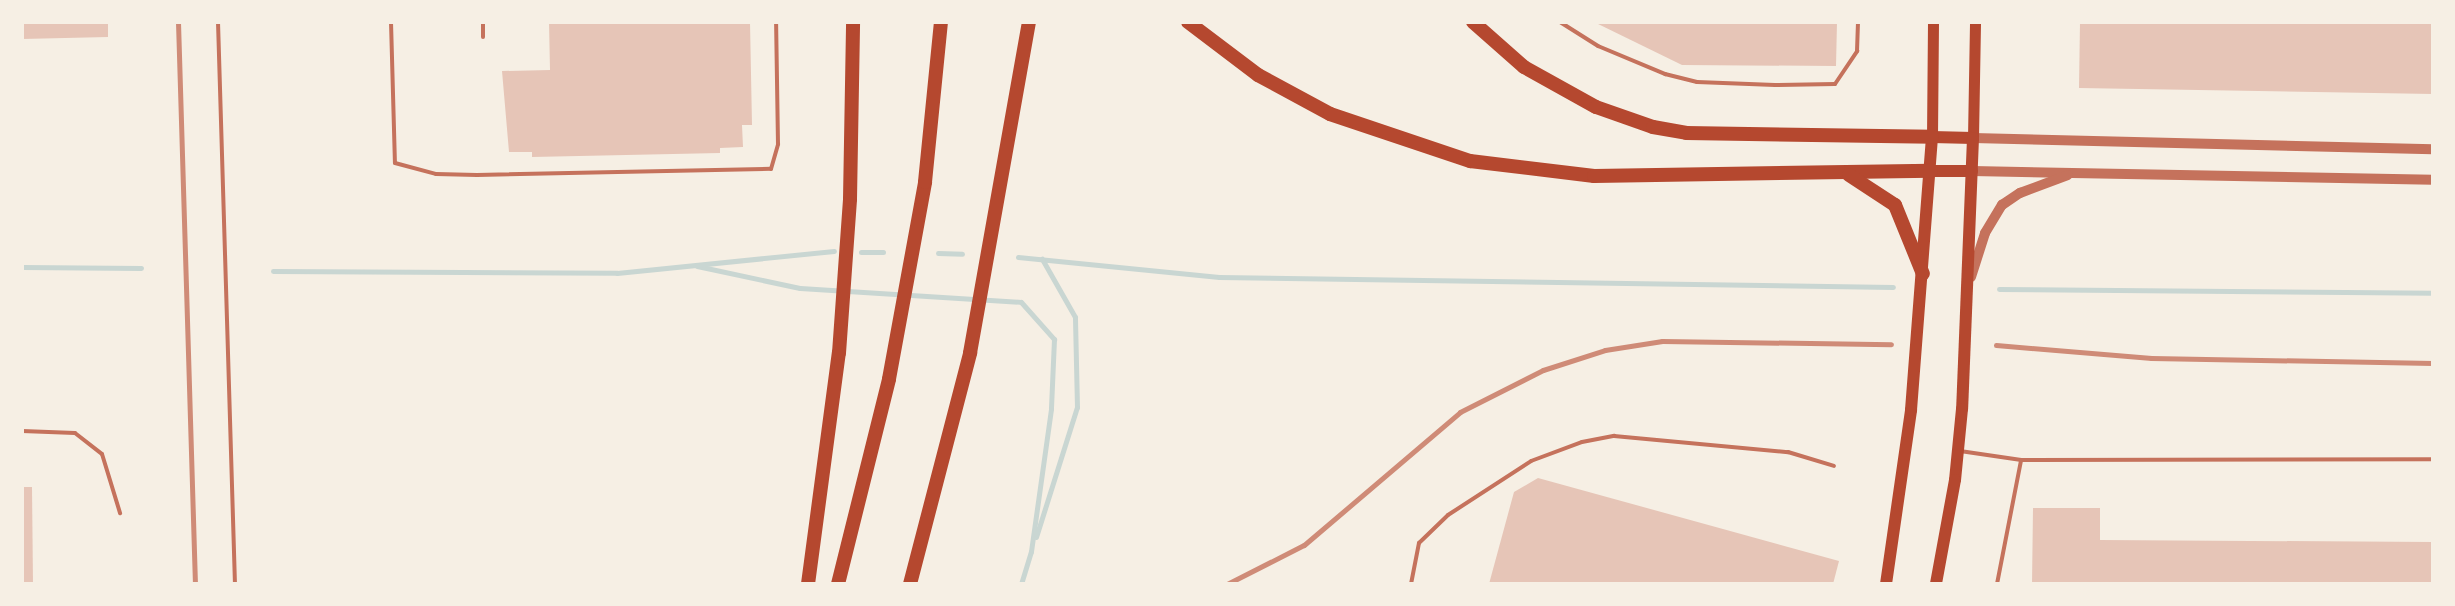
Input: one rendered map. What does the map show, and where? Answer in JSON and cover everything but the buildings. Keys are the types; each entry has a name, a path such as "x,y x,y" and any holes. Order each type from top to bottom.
{"highway":[{"path":"808,581 839,353 850,199 853,22"},
{"path":"838,582 889,379 925,182 941,22"},
{"path":"910,582 970,353 1029,22"},
{"path":"1188,22 1258,75 1330,114 1470,161 1594,176 1931,171"},
{"path":"1473,22 1524,67 1596,107 1653,127 1686,133 1932,137"},
{"path":"1845,173 1878,190 1904,219 1923,274"}],"main road":[{"path":"1886,584 1911,410 1923,274 1931,171 1933,22"},
{"path":"1936,584 1962,409 1970,279 1975,22"},
{"path":"1932,137 1973,138"},
{"path":"1931,171 1972,171"}],"street":[{"path":"1973,138 2433,149"},
{"path":"1972,171 2433,180"},
{"path":"1970,279 1991,220 2020,193 2074,173"}],"lane":[{"path":"218,22 235,584"},
{"path":"391,22 395,163 436,174 771,169 778,144 776,22"},
{"path":"483,22 483,37"},
{"path":"1560,22 1598,46 1697,82 1812,85 1835,84 1849,69 1857,51 1858,22"},
{"path":"22,431 75,433 102,454 120,513"},
{"path":"1411,584 1419,543 1448,515 1531,461 1582,442 1614,436 1772,451 1834,466"},
{"path":"1958,450 2021,460 2433,459"},
{"path":"1997,584 2021,460"}],"waterway":[{"path":"273,271 617,273 834,251"},
{"path":"861,252 883,252"},
{"path":"938,253 962,254"},
{"path":"1018,257 1219,277 1893,287"},
{"path":"1036,537 1077,407 1075,317 1042,259"},
{"path":"697,266 800,288 1021,302 1054,339 1051,409 1031,552"},
{"path":"22,267 141,268"},
{"path":"1999,289 2433,293"},
{"path":"1021,584 1031,551"}],"railway":[{"path":"178,22 195,584"},
{"path":"1227,584 1304,545 1460,412 1543,370 1605,350 1662,341 1891,344"},
{"path":"1996,345 2151,358 2433,363"}]}
